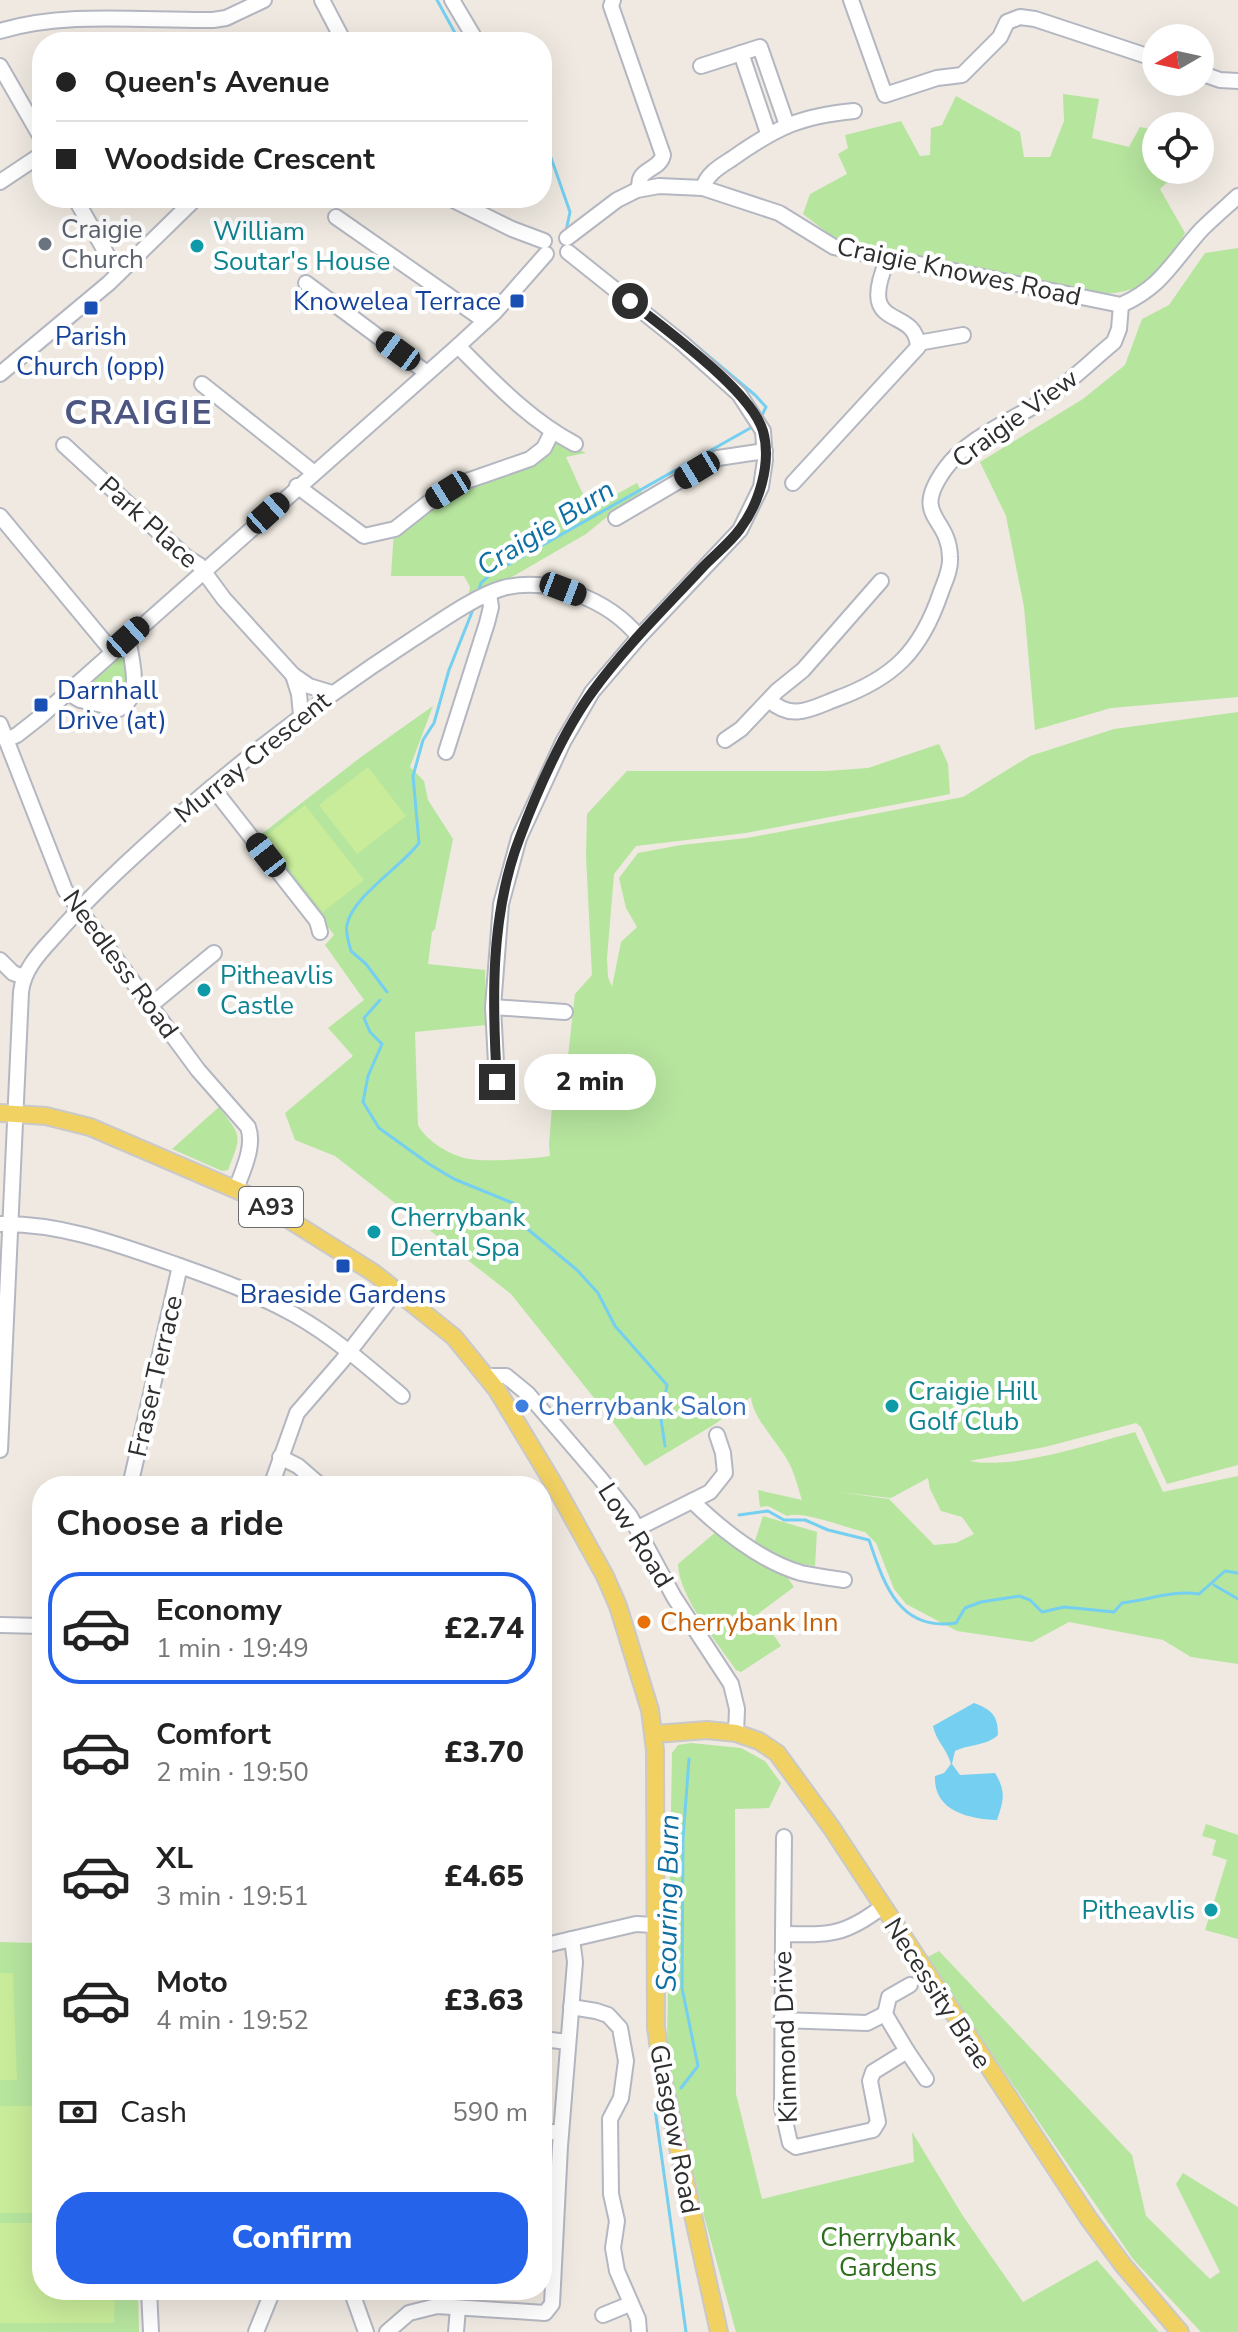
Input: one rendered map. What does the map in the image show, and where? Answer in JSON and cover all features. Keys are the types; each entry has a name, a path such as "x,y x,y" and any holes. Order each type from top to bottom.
{"main road":[{"name":"Glasgow Road","path":"7,1113 61,1119 103,1131 236,1189 296,1222 397,1290 454,1337 487,1376 541,1476"},
{"name":"Glasgow Road","path":"552,1494 610,1587 655,1734 656,2027 663,2080 719,2332"},
{"name":"Necessity Brae","path":"655,1734 707,1730 736,1733 759,1741 777,1753 831,1827 1089,2219 1180,2332"}],"street":[{"path":"0,31 28,23 63,20 213,20 226,18 264,0"},
{"path":"322,0 339,32"},
{"path":"452,0 471,32"},
{"path":"851,0 885,95 937,78 962,75 1000,37 1012,18 1035,19 1142,54"},
{"path":"612,1 663,155 659,163 642,173 638,183 640,189"},
{"path":"701,66 760,47 787,125"},
{"path":"741,53 768,133"},
{"path":"0,66 32,122"},
{"path":"1214,78 1238,81"},
{"path":"703,188 711,173 768,133 815,116 854,111"},
{"path":"0,182 32,161"},
{"name":"Craigie Knowes Road","path":"567,245 617,200 640,189 659,186 703,188 779,213 834,247 887,261 899,260 1121,305"},
{"path":"1121,305 1147,292 1164,277 1202,230 1238,196"},
{"path":"81,208 118,274"},
{"path":"0,374 118,274 186,208"},
{"path":"469,208 545,247 557,259 567,245"},
{"path":"336,217 485,321"},
{"path":"6,740 17,735 458,346 485,321 545,247 549,235 556,232 567,245 728,382 763,431 765,451 761,487 740,530 592,692 563,742 519,838 501,904 493,1007 497,1082"},
{"path":"793,483 915,351 918,343 911,327 888,316 880,306 880,287 887,261"},
{"path":"306,283 427,373"},
{"name":"Craigie View","path":"769,700 784,711 796,712 860,690 891,673 903,662 927,629 949,567 949,548 930,510 931,492 946,466 973,443 1046,399 1114,342 1119,329 1121,305"},
{"path":"918,343 963,335"},
{"path":"458,346 507,396 552,432 575,444"},
{"path":"202,384 313,472"},
{"path":"297,486 364,536 379,534 395,529 448,490 530,459 544,448 552,432"},
{"name":"Park Place","path":"64,445 186,557 199,565 224,599 293,675 309,686 332,693"},
{"path":"616,518 718,458 765,451"},
{"path":"0,516 112,651"},
{"path":"725,740 741,729 803,670 881,581"},
{"name":"Murray Crescent","path":"24,977 30,965 79,909 131,857 212,787 301,715 453,613 502,588 527,585 563,589 596,602 639,637"},
{"path":"446,752 491,607 480,599"},
{"path":"66,692 80,700 119,709 129,704 134,694 128,637"},
{"path":"293,675 301,715"},
{"name":"Needless Road","path":"0,724 60,881 214,1090 248,1127 249,1149 236,1189"},
{"path":"212,787 317,921 320,932"},
{"path":"151,1005 214,953"},
{"path":"0,1450 7,1113 24,977 13,973 1,962"},
{"path":"493,1007 565,1012"},
{"path":"5,1224 72,1232 106,1240 235,1286 295,1315 349,1352 402,1396"},
{"name":"Fraser Terrace","path":"132,1476 180,1266"},
{"path":"274,1476 297,1413 397,1290"},
{"name":"Low Road","path":"487,1376 506,1376 528,1394 638,1528 674,1597 731,1684 737,1709 736,1733"},
{"path":"638,1528 710,1492 725,1473 717,1435"},
{"path":"280,1457 310,1476"},
{"path":"692,1501 713,1521 768,1559 800,1572 844,1580"},
{"path":"0,1625 32,1626"},
{"path":"783,1934 784,1837"},
{"name":"Kinmond Drive","path":"882,1907 854,1927 839,1933 783,1934 782,2108 790,2143 796,2147 873,2130 878,2122 870,2081 873,2072 907,2051"},
{"path":"552,1944 636,1924 654,1925"},
{"path":"552,2200 561,2133 575,1962 572,1939"},
{"path":"910,1985 889,1997 885,2014 926,2079"},
{"path":"571,2007 608,2015 620,2028 626,2061 621,2098 610,2119 611,2194 617,2221 613,2248 617,2271 638,2319 639,2332"},
{"path":"781,2020 867,2023 885,2014"},
{"path":"552,2040 568,2042"},
{"path":"552,2132 561,2133"},
{"path":"149,2300 151,2332"},
{"path":"256,2332 269,2300"},
{"path":"355,2300 366,2332"},
{"path":"387,2332 409,2313 437,2306 545,2313 550,2309 552,2300"},
{"path":"603,2315 630,2304"},
{"path":"456,2332 458,2308"}],"green space":[{"path":"1063,94 1099,99 1092,138 1129,147 1142,127 1142,184 1165,184 1160,189 1185,233 1162,269 1132,289 1103,294 838,241 803,214 810,194 847,174 838,154 848,148 845,135 901,121 920,156 930,155 931,128 942,125 956,96 1020,132 1024,157 1050,157 1064,121"},
{"path":"1238,248 1238,697 1111,708 1035,730 1024,607 1006,516 980,462 1083,399 1125,365 1142,319 1169,305 1205,253"},
{"path":"553,436 586,453 566,457 582,492 593,507 637,483 643,494 586,534 498,585 468,598 470,587 464,576 391,576 394,530 449,492 493,476"},
{"path":"127,651 131,688 120,702 77,696"},
{"path":"433,706 410,767 424,781 428,800 453,839 428,964 485,970 486,1025 415,1032 418,1125 433,1142 455,1155 477,1160 509,1160 550,1156 553,1094 568,1056 575,994 592,975 587,814 627,771 827,771 868,768 939,744 948,764 950,794 746,833 636,846 614,874 607,958 612,987 621,942 637,927 626,908 619,878 638,853 747,838 963,797 1030,756 1114,729 1238,712 1238,1465 1167,1484 1141,1427 1136,1423 1045,1447 969,1461 987,1463 1030,1459 1135,1432 1163,1492 1238,1476 1238,1664 1191,1657 1163,1640 1069,1622 1032,1642 957,1631 906,1604 894,1589 876,1543 865,1532 813,1517 787,1516 768,1506 760,1507 758,1490 802,1500 791,1467 761,1422 751,1397 715,1424 645,1466 511,1294 335,1156 295,1140 285,1113 353,1056 328,1028 364,1000 325,945 334,935 259,836","holes":["928,1478 941,1511 962,1517 974,1534 956,1543 934,1545 889,1499 838,1492 891,1498"]},
{"path":"368,767 406,816 357,854 319,805"},
{"path":"305,805 364,880 323,912 265,837"},
{"path":"219,1107 237,1137 228,1170 222,1171 172,1149"},
{"path":"763,1516 817,1532 815,1566 785,1562 754,1544"},
{"path":"717,1531 785,1574 794,1587 759,1613 781,1646 741,1672 736,1670 700,1619 680,1577 678,1564"},
{"name":"Cherrybank Gardens","path":"691,1743 741,1748 765,1761 781,1783 769,1808 735,1809 736,2094 762,2199 914,2162 912,2132 963,2216 1023,2302 1097,2260 1159,2332 736,2332 704,2216 672,2082 667,2046 672,1753 678,1745"},
{"path":"1206,1824 1238,1835 1238,1939 1205,1930 1227,1860 1212,1855 1216,1840 1202,1836"},
{"path":"0,1942 32,1943 32,2300 138,2300 139,2332 0,2332"},
{"path":"939,1951 1132,2155 1146,2216 1210,2279 1220,2272 1176,2184 1183,2173 1238,2207 1238,2332 1201,2332 1133,2259 926,1958"},
{"path":"0,1973 13,1973 17,2080 0,2080"},
{"path":"0,2106 32,2106 32,2213 0,2213"},
{"path":"0,2223 32,2223 32,2300 115,2300 114,2323 0,2323"}],"water":[{"path":"974,1703 993,1714 998,1735 955,1751 952,1764 960,1775 995,1773 1003,1796 997,1820 975,1818 955,1811 940,1798 936,1788 935,1776 944,1773 951,1764 933,1726"}],"waterway":[{"name":"Craigie Burn","path":"437,0 455,32"},
{"name":"Craigie Burn","path":"552,161 570,212 566,231"},
{"name":"Craigie Burn","path":"687,338 755,395 766,407 761,417"},
{"name":"Craigie Burn","path":"478,592 481,583 491,574 754,426"},
{"name":"Craigie Burn","path":"387,992 366,964 351,951 347,925 351,914 367,893 419,843 413,776 423,740 434,723 449,670 474,607"},
{"name":"Craigie Burn","path":"380,1000 364,1018 370,1032 382,1044 368,1076 363,1102 379,1128 454,1179 513,1203 513,1217 577,1270 598,1293 615,1326 667,1385 661,1419 665,1446"},
{"path":"739,1515 768,1511 784,1520 805,1520 828,1530 869,1540 881,1573 897,1601 920,1620 937,1624 956,1623 965,1608 981,1602 1019,1596 1030,1600 1042,1612 1064,1607 1114,1612 1122,1603 1170,1594 1199,1594 1225,1571 1238,1573"},
{"path":"1214,1585 1238,1599"},
{"name":"Scouring Burn","path":"681,2088 698,2066 682,1988 683,1839 689,1759"},
{"name":"Scouring Burn","path":"654,2102 686,2332"}],"place":[{"name":"Craigie Church","path":"45,244"},
{"name":"William Soutar's House","path":"197,246"},
{"name":"Knowelea Terrace","path":"517,301"},
{"name":"Parish Church (opp)","path":"91,308"},
{"name":"Darnhall Drive (at)","path":"41,705"},
{"name":"Pitheavlis Castle","path":"204,990"},
{"name":"Cherrybank Dental Spa","path":"374,1232"},
{"name":"Braeside Gardens","path":"343,1266"},
{"name":"Cherrybank Salon","path":"522,1406"},
{"name":"Craigie Hill Golf Club","path":"892,1406"},
{"name":"Cherrybank Inn","path":"644,1622"},
{"name":"Pitheavlis","path":"1211,1910"}],"district":[{"name":"CRAIGIE","path":"139,412"}],"route":[{"path":"497,1082 493,1007 501,904 519,838 563,742 592,692 740,530 761,487 765,460 763,431 749,406 728,382 630,301"}]}
